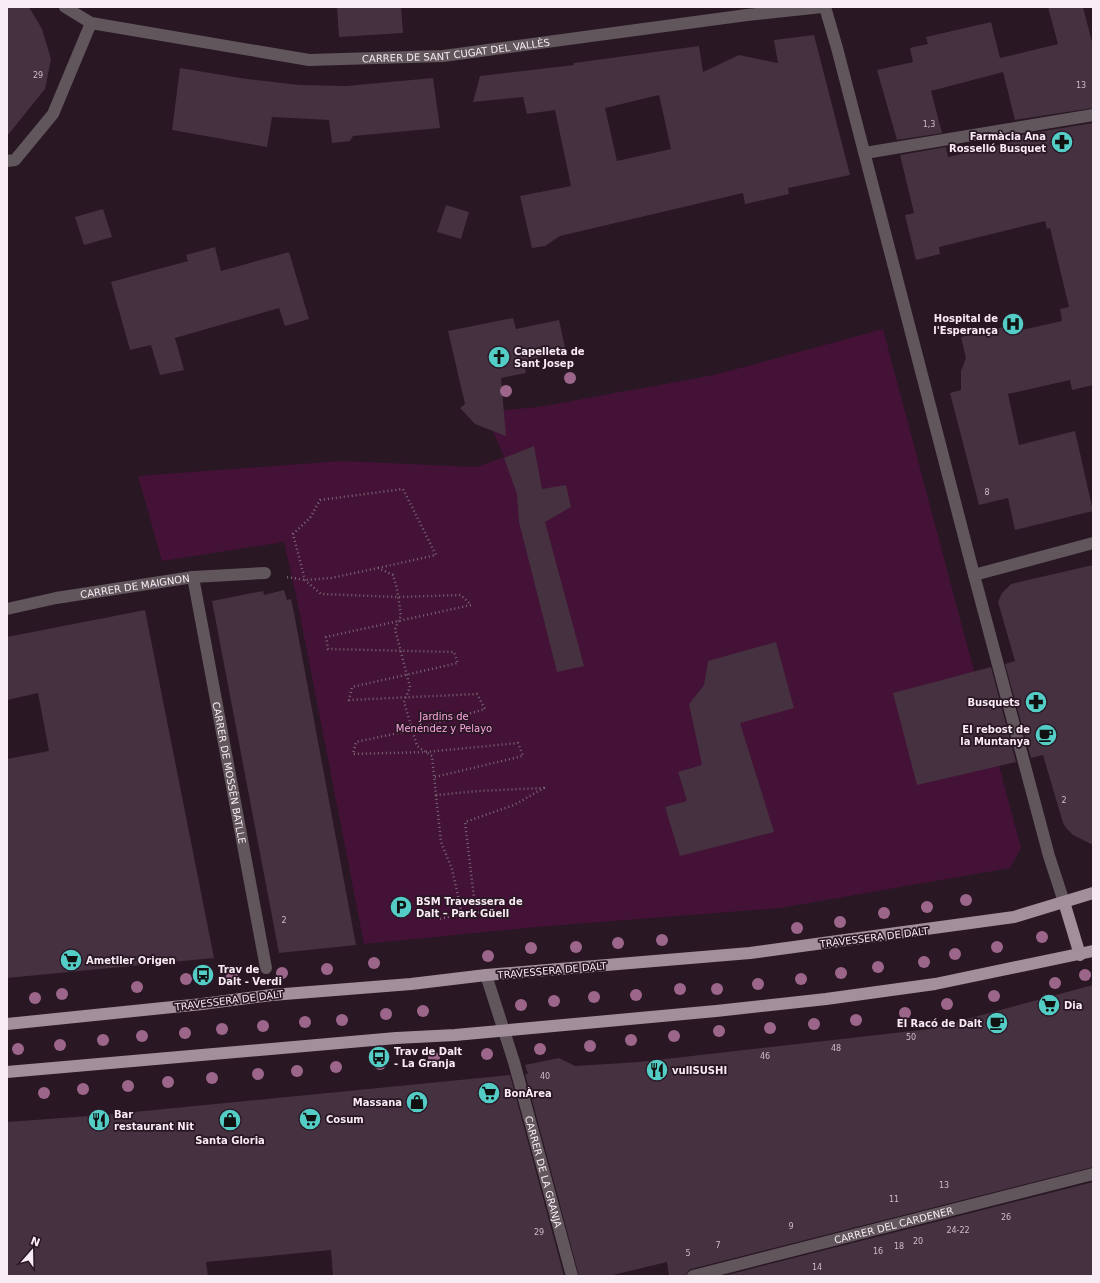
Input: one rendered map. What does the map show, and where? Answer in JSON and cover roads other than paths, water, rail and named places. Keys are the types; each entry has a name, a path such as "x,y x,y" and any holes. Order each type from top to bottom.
{"main road":[{"name":"TRAVESSERA DE DALT","path":"7,1024 202,1004 272,995 411,984 486,975 750,953 1014,917 1093,893"},
{"path":"1064,902 1080,955"},
{"path":"7,1072 504,1030 716,1011 826,999 935,984 1080,955 1093,951"}],"street":[{"path":"7,161 15,160 53,114 91,23 65,7"},
{"path":"823,7 837,48 974,575 1049,856 1064,902"},
{"name":"CARRER DE SANT CUGAT DEL VALLÈS","path":"91,23 309,60 443,56 747,15 823,7"},
{"path":"865,153 1093,115"},
{"path":"974,575 1093,543"},
{"name":"CARRER DE MAIGNON","path":"7,609 56,598 193,577 265,573"},
{"name":"CARRER DE MOSSÈN BATLLE","path":"193,577 266,968"},
{"name":"CARRER DE LA GRANJA","path":"486,975 504,1030 572,1276"},
{"name":"CARRER DEL CARDENER","path":"693,1276 1093,1174"}],"place":[{"name":"Farmàcia Ana Rosselló Busquet","path":"1062,142"},
{"name":"Hospital de l'Esperança","path":"1013,324"},
{"name":"Capelleta de Sant Josep","path":"499,357"},
{"name":"Busquets","path":"1036,702"},
{"name":"El rebost de la Muntanya","path":"1046,735"},
{"name":"BSM Travessera de Dalt – Park Güell","path":"401,907"},
{"name":"Ametller Origen","path":"71,960"},
{"name":"Trav de Dalt - Verdi","path":"203,975"},
{"name":"Dia","path":"1049,1005"},
{"name":"El Racó de Dalt","path":"997,1023"},
{"name":"Trav de Dalt - La Granja","path":"379,1057"},
{"name":"vullSUSHI","path":"657,1070"},
{"name":"BonÀrea","path":"489,1093"},
{"name":"Massana","path":"417,1102"},
{"name":"Cosum","path":"310,1119"},
{"name":"Bar restaurant Nit","path":"99,1120"},
{"name":"Santa Gloria","path":"230,1120"}],"park label":[{"name":"Jardins de Menéndez y Pelayo","path":"444,722"}]}
